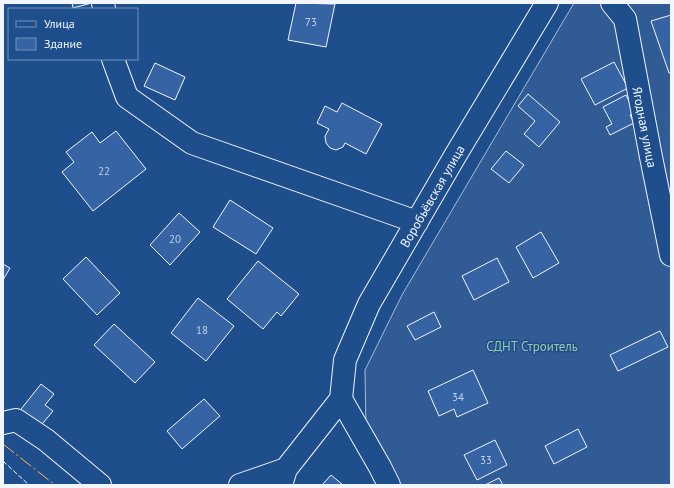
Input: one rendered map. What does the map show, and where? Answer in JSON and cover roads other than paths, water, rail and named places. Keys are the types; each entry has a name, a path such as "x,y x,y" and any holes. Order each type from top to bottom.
{"street":[{"name":"Воробьёвская улица","path":"341,399 345,360 369,304 547,3"},
{"name":"Ягодная улица","path":"612,3 625,19 650,157 671,255"},
{"path":"113,60 127,98 192,143 417,222"},
{"path":"240,485 283,477 341,399 389,485"},
{"path":"3,423 16,420 46,440 100,485"}],"park label":[{"name":"СДНТ Строитель","path":"532,346"}]}
